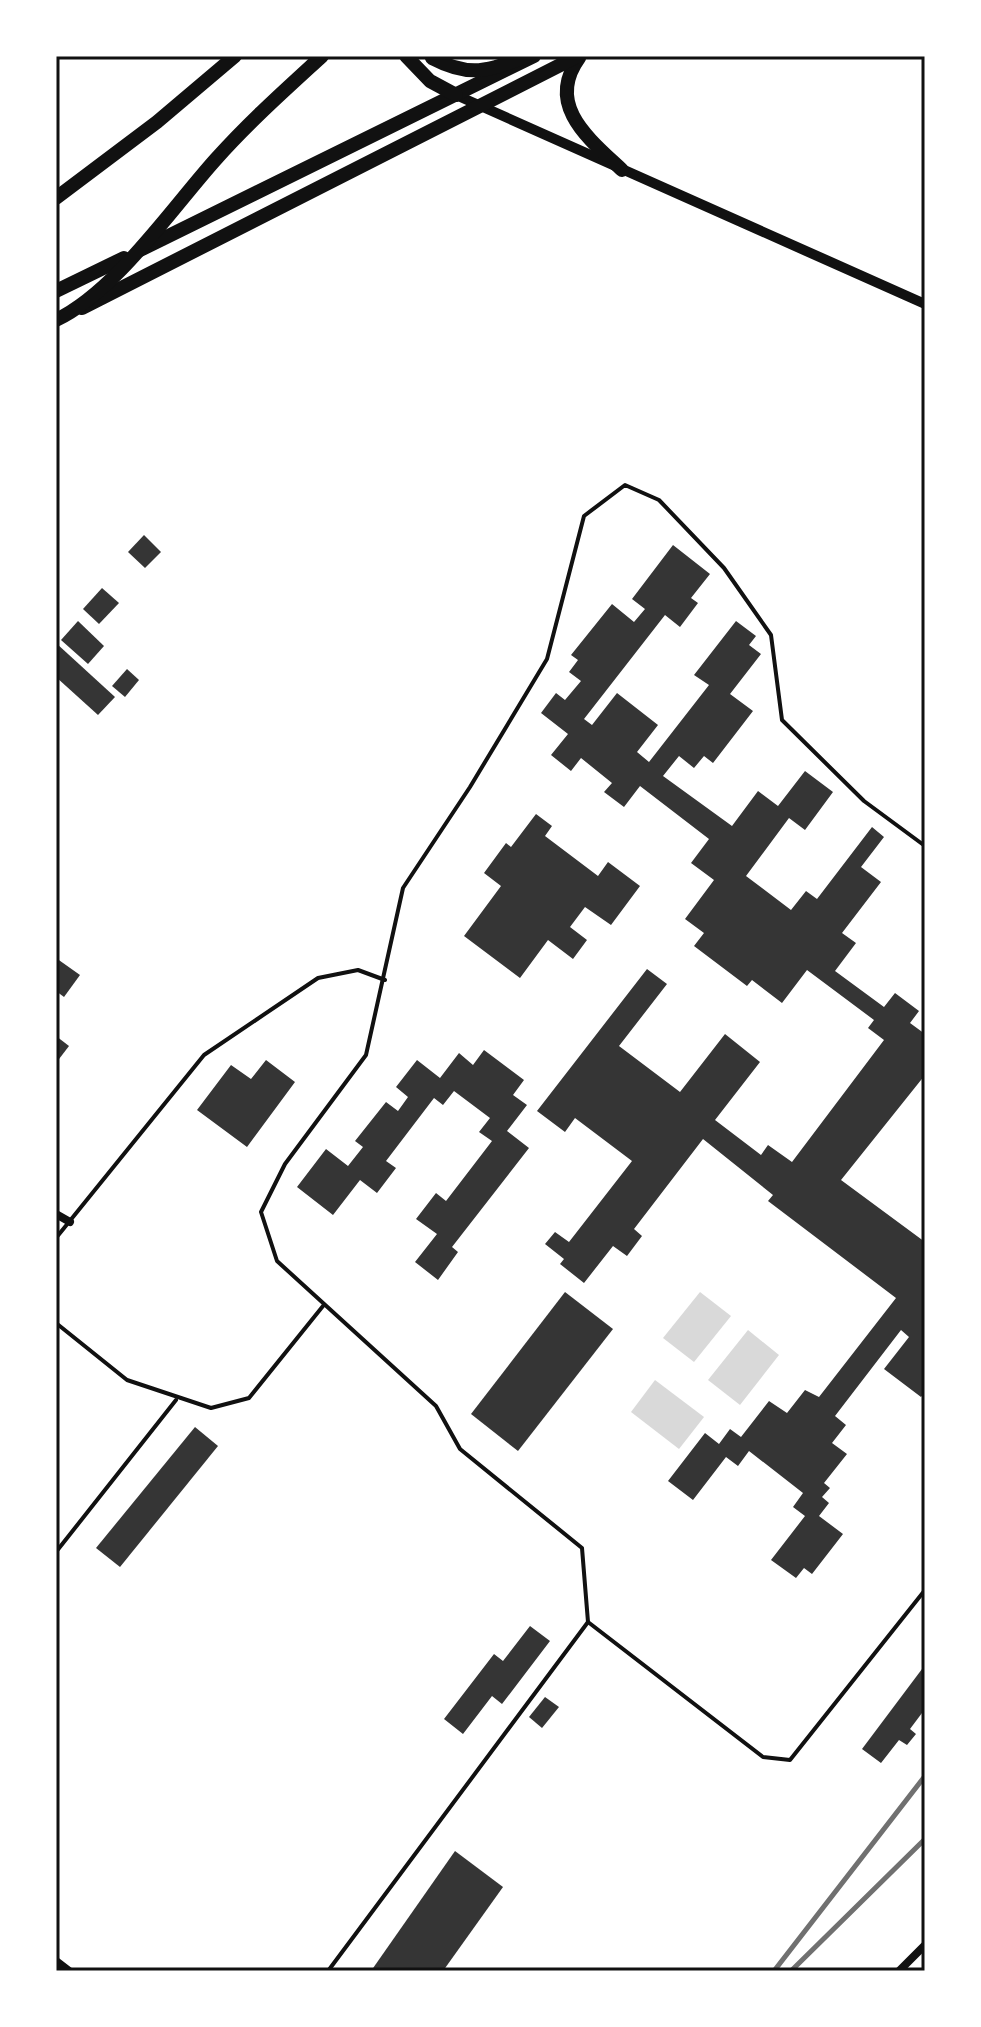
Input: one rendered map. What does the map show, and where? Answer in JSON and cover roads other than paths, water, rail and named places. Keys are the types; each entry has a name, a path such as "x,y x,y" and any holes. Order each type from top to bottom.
{"highway":[{"path":"56,198 157,122 235,56"},
{"path":"71,313 135,252 226,148 322,56"},
{"path":"406,56 430,81 456,95"},
{"path":"431,57 457,71 490,70 527,56"},
{"path":"56,291 534,56"},
{"path":"56,320 579,56"},
{"path":"579,56 569,72 570,109 584,133 622,170"},
{"path":"431,57 456,95"}],"street":[{"path":"456,95 925,304"},
{"path":"56,1214 70,1222"},
{"path":"899,1971 925,1945"},
{"path":"56,1961 69,1971"}],"lane":[{"path":"328,1971 588,1622 582,1548 460,1449 436,1406 277,1261 261,1212 285,1164 366,1055 403,888 470,787 547,659 584,516 625,485 659,500 724,568 771,635 782,720 864,801 925,846"},
{"path":"56,1238 204,1055 318,978 358,970 385,980"},
{"path":"56,1323 127,1380 177,1400 211,1408 249,1398 323,1306"},
{"path":"56,1552 177,1400"},
{"path":"588,1622 763,1757 790,1760 925,1590"}],"railway":[{"path":"774,1971 925,1776"},
{"path":"791,1971 925,1839"}]}
